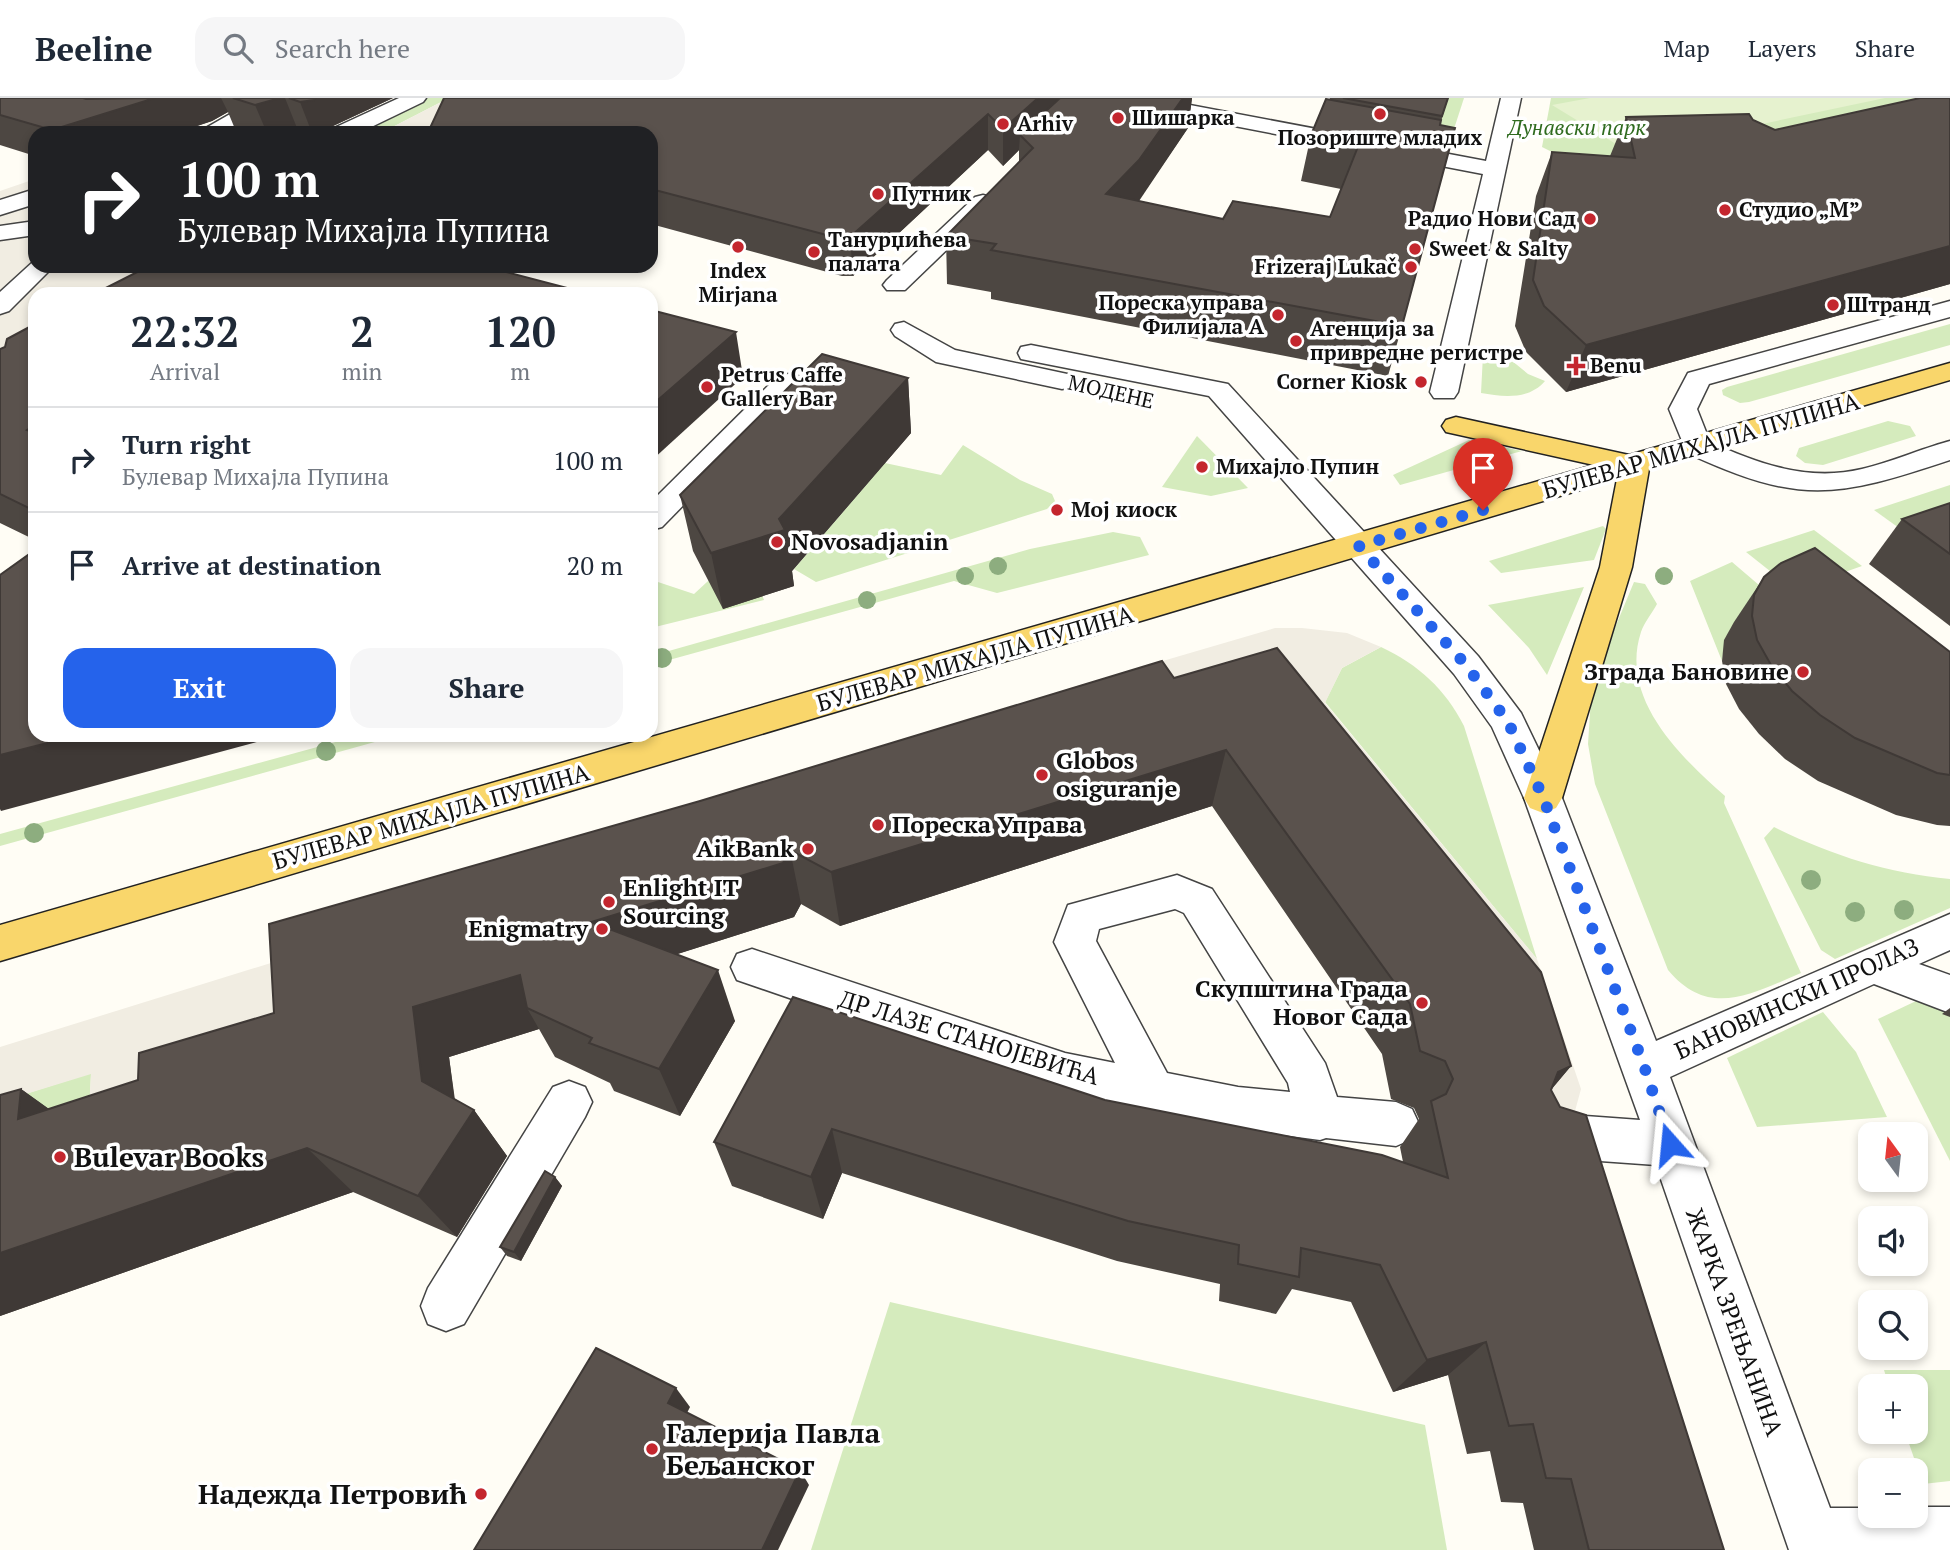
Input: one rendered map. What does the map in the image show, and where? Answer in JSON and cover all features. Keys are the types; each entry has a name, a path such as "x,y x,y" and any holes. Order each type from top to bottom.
{"main road":[{"name":"БУЛЕВАР МИХАЈЛА ПУПИНА","path":"0,943 1950,371"},
{"path":"1456,426 1635,465 1616,567 1543,797"}],"street":[{"path":"226,126 252,108 274,98"},
{"path":"357,126 416,98"},
{"path":"1120,98 1494,169"},
{"path":"1444,392 1511,98"},
{"path":"896,285 1004,182"},
{"path":"0,208 28,198"},
{"path":"0,233 28,229"},
{"path":"0,306 35,273"},
{"path":"1950,309 1698,379 1683,410 1697,447 1745,470 1808,482 1846,482 1950,450"},
{"name":"МОДЕНЕ","path":"904,330 946,355 1209,415 1229,426 1303,486"},
{"name":"МОДЕНЕ","path":"1031,353 1218,390 1359,546"},
{"path":"658,513 788,382"},
{"name":"ЖАРКА ЗРЕЊАНИНА","path":"1359,546 1466,665 1508,722 1543,797 1644,1066 1814,1543"},
{"path":"1153,1091 1075,942 1082,918 1177,892 1198,901 1310,1077 1320,1119"},
{"name":"БАНОВИНСКИ ПРОЛАЗ","path":"1644,1066 1950,931"},
{"path":"1872,965 1950,993"},
{"name":"ДР ЛАЗЕ СТАНОЈЕВИЋА","path":"752,967 1065,1073 1238,1108 1320,1119 1396,1124"},
{"path":"446,1306 569,1102"},
{"path":"1538,1135 1670,1144"},
{"path":"1814,1543 1950,1535"}],"green space":[{"path":"428,98 449,98 395,126 373,126"},
{"path":"1436,98 1464,98 1453,132 1437,134"},
{"name":"Дунавски парк","path":"1551,98 1922,98 1695,151 1568,160 1542,147"},
{"name":"Дунавски парк","path":"1590,98 1885,98 1629,152 1552,105"},
{"path":"1950,324 1950,345 1749,402 1740,403 1723,395 1722,390 1727,387"},
{"path":"1483,355 1506,356 1528,374 1545,381 1531,391 1515,396 1481,393"},
{"path":"1888,421 1910,426 1916,436 1823,465 1805,463 1796,456 1799,448"},
{"path":"1197,436 1248,488 1211,496 1162,487"},
{"path":"1469,440 1522,451 1400,485 1393,475"},
{"path":"963,445 1020,480 1052,494 1055,501 1047,509 816,582 794,569 885,463 941,475"},
{"path":"1950,485 1950,537 1924,546 1874,510"},
{"path":"1603,526 1606,529 1594,560 1501,573 1489,561"},
{"path":"1814,530 1862,566 1794,590 1746,552"},
{"path":"1113,532 1140,537 1149,555 997,593 954,581 658,663 658,654 1030,549"},
{"path":"1732,562 1773,597 1753,608 1737,622 1727,638 1722,661 1690,581"},
{"path":"720,570 757,582 764,600 658,626 658,582 694,594"},
{"path":"1634,582 1645,584 1657,604 1641,632 1636,657 1646,703 1673,745 1725,796 1724,803 1801,973 1748,994 1715,998 1699,994 1683,985 1668,970 1595,784 1588,744 1592,683"},
{"path":"1584,587 1547,675 1529,648 1488,605"},
{"path":"1381,647 1430,679 1464,726 1537,959 1325,702 1342,668"},
{"path":"335,742 375,742 0,846 0,834"},
{"path":"1774,827 1860,861 1904,872 1950,879 1950,908 1835,959 1821,950 1764,838"},
{"path":"1950,985 1950,1161 1878,1019"},
{"path":"1823,1012 1856,1052 1887,1117 1757,1127 1727,1058"},
{"path":"91,1073 89,1125 0,1102"},
{"path":"890,1302 1425,1425 1447,1550 811,1550"},
{"path":"1884,1370 1950,1370 1950,1481 1928,1483 1928,1458 1914,1458 1909,1444 1928,1444 1928,1374 1885,1374"}],"shaded area":[{"path":"449,98 488,126 395,126"},
{"path":"28,181 28,273 229,273 206,287 28,287 28,390 0,405 0,191"},
{"path":"1275,628 1347,633 1381,647 1342,668 1325,703 1537,959 1581,1089 1575,1111 1553,1119 1261,706 319,1062 0,1154 88,1125 91,1074 0,1102 0,1047 1109,703 1067,689"}],"building":[{"path":"0,98 155,98 65,126 38,126 0,115"},
{"path":"233,98 280,98 255,105"},
{"path":"289,98 315,98 300,102"},
{"path":"444,98 1038,98 1003,129 988,114 850,237 838,238 658,191 658,126 431,126"},
{"path":"1060,98 1183,98 1139,160 1106,194 1223,219 1233,201 1330,217 1359,144 1311,135 1326,99 1441,120 1440,125 1455,128 1402,326 991,250 996,244 946,236 1033,148 1020,135"},
{"path":"1343,98 1448,98 1442,116"},
{"path":"1920,98 1950,98 1950,246 1586,345 1544,306 1533,280 1552,152 1635,158 1626,117 1749,114 1753,120 1775,130"},
{"path":"135,273 510,273 563,287 108,287"},
{"path":"658,312 736,332 658,400"},
{"path":"28,328 28,508 0,494 0,349 5,347 7,339"},
{"path":"822,354 908,378 779,519 785,530 711,553 680,495"},
{"path":"1950,503 1950,554 1902,519"},
{"path":"1815,548 1950,652 1950,775 1937,773 1855,738 1820,715 1792,691 1771,665 1757,640 1752,616 1754,595 1764,577 1781,563"},
{"path":"28,555 28,742 51,742 0,755 0,575"},
{"path":"1277,648 1541,972 1571,1066 1558,1072 1551,1090 1560,1107 1586,1115 1724,1550 1589,1550 1571,1479 1546,1478 1533,1424 1509,1426 1486,1342 1427,1360 1380,1265 1301,1248 1299,1277 1238,1264 1239,1245 1128,1221 832,1129 811,1177 714,1142 793,997 1105,1100 1382,1155 1448,1178 1431,1101 1446,1094 1453,1079 1445,1061 1420,1051 1410,1004 1226,750 831,872 790,850 783,863 591,922 718,970 659,1069 589,1043 592,1038 527,1008 520,975 413,1007 422,1081 474,1110 418,1196 307,1148 0,1253 0,1095 21,1089 18,1119 138,1080 139,1053 274,1013 269,924 700,801 1162,661 1174,678"},
{"path":"545,1171 555,1177 514,1252 500,1247"},
{"name":"Галерија Павла Бељанског","path":"596,1348 676,1388 668,1403 800,1470 762,1550 474,1550"}],"place":[{"name":"Позориште младих","path":"1380,114"},
{"name":"Шишарка","path":"1118,118"},
{"name":"Arhiv","path":"1003,124"},
{"name":"Путник","path":"878,194"},
{"name":"Студио „М”","path":"1725,210"},
{"name":"Радио Нови Сад","path":"1590,219"},
{"name":"Index Mirjana","path":"738,247"},
{"name":"Sweet & Salty","path":"1415,249"},
{"name":"Танурџићева палата","path":"814,252"},
{"name":"Frizeraj Lukač","path":"1411,267"},
{"name":"Штранд","path":"1833,305"},
{"name":"Пореска управа Филијала А","path":"1278,315"},
{"name":"Агенција за привредне регистре","path":"1296,341"},
{"name":"Benu","path":"1576,366"},
{"name":"Corner Kiosk","path":"1421,382"},
{"name":"Petrus Caffe Gallery Bar","path":"707,387"},
{"name":"Михајло Пупин","path":"1202,467"},
{"name":"Мој киоск","path":"1057,510"},
{"name":"Novosadjanin","path":"777,542"},
{"name":"Зграда Бановине","path":"1803,672"},
{"name":"Globos osiguranje","path":"1042,775"},
{"name":"Пореска Управа","path":"878,825"},
{"name":"AikBank","path":"808,849"},
{"name":"Enlight IT Sourcing","path":"609,902"},
{"name":"Enigmatry","path":"602,929"},
{"name":"Скупштина Града Новог Сада","path":"1422,1003"},
{"name":"Bulevar Books","path":"60,1157"},
{"name":"Галерија Павла Бељанског","path":"652,1449"},
{"name":"Надежда Петровић","path":"481,1494"}],"route":[{"path":"1483,510 1359,546 1466,665 1508,722 1543,797 1644,1066 1670,1144"}]}
